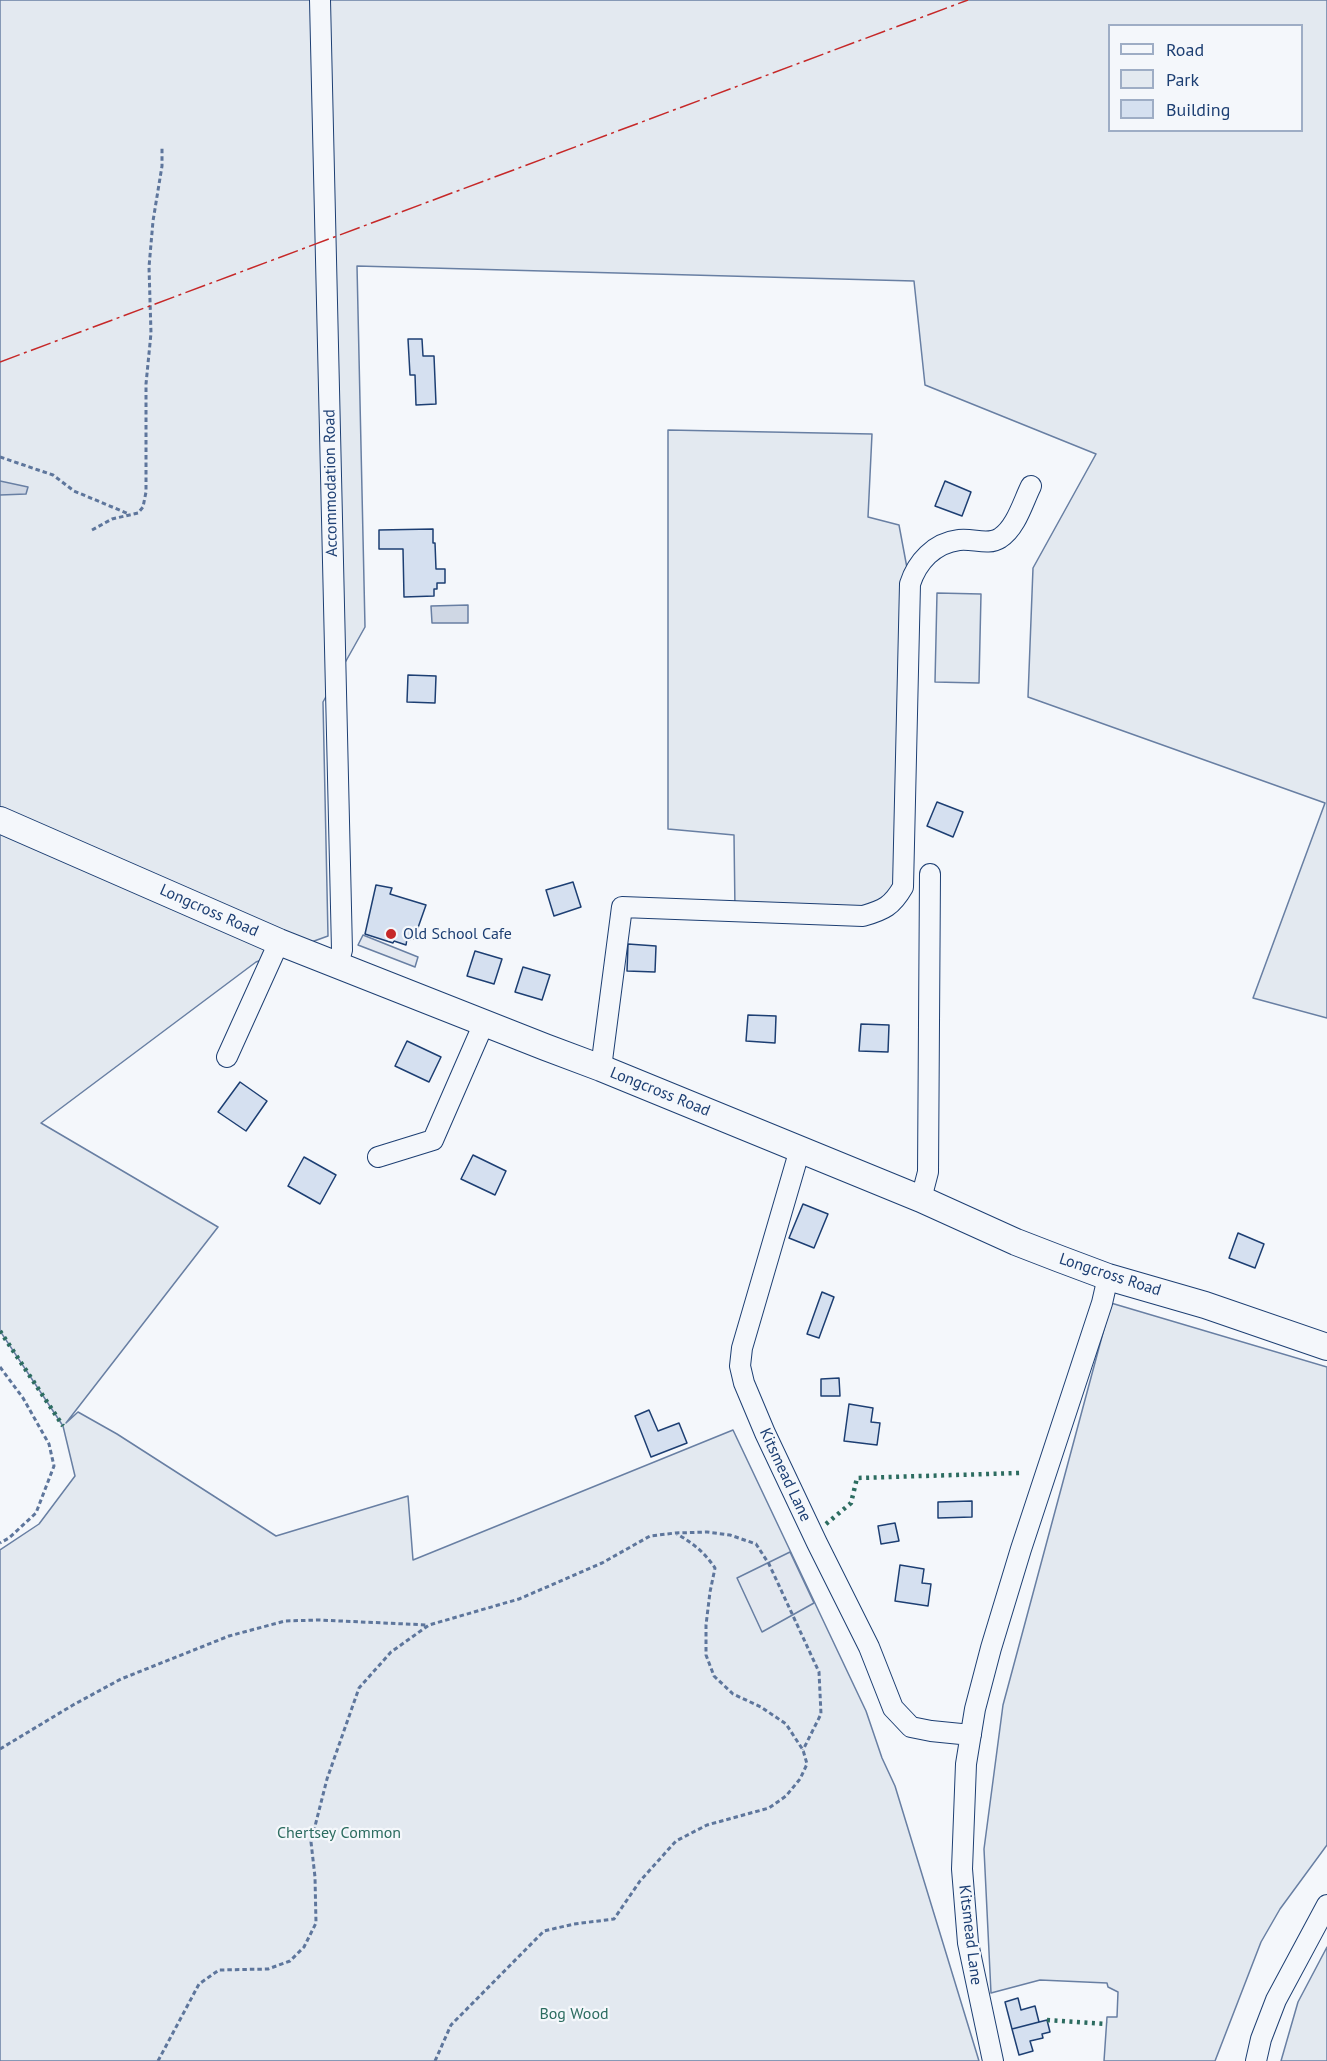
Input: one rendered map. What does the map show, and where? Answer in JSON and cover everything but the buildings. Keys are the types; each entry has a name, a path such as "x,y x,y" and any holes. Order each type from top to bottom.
{"main road":[{"name":"Longcross Road","path":"0,820 279,942 602,1068 921,1199 1016,1242 1108,1277 1205,1305 1327,1347"}],"street":[{"name":"Accommodation Road","path":"320,0 342,950 338,965"},
{"path":"602,1068 622,907 863,916 882,910 895,901 903,887 910,584 915,569 936,547 959,540 989,542 999,539 1009,530 1031,486"},
{"path":"921,1199 928,1172 930,874"},
{"path":"227,1058 279,942"},
{"path":"378,1157 433,1140 484,1023"},
{"name":"Kitsmead Lane","path":"800,1149 742,1348 740,1366 744,1383 816,1543 869,1647 893,1708 911,1727 940,1733 971,1735"},
{"name":"Kitsmead Lane","path":"993,2061 968,1943 964,1900 963,1834 966,1764 975,1709 991,1648 1102,1303 1108,1277"},
{"path":"1256,2061 1261,2039 1276,2000 1327,1905"}],"path":[{"path":"92,530 112,519 138,513 146,492 146,384 151,333 149,267 153,221 162,166 162,147"},
{"path":"0,457 53,476 75,491 131,514"},
{"path":"0,1367 23,1398 48,1444 54,1466 36,1513 9,1538 0,1543"},
{"path":"0,1749 121,1679 229,1636 285,1621 319,1620 429,1625 519,1599 602,1563 650,1536 707,1532 730,1535 756,1544 769,1564 819,1672 820,1714 803,1750"},
{"path":"435,2061 451,2025 544,1931 574,1924 614,1919 640,1881 676,1842 707,1825 769,1808 786,1796 800,1779 807,1764 803,1750 786,1724 760,1707 733,1694 714,1676 706,1655 706,1625 715,1568 708,1556 675,1533"},
{"path":"158,2061 199,1984 219,1970 268,1969 290,1961 304,1947 316,1923 311,1842 327,1779 359,1688 391,1652 429,1625"}],"green space":[{"path":"0,0 1327,0 1327,1018 1253,998 1325,803 1028,697 1033,568 1096,454 925,385 914,281 357,266 365,627 323,702 328,936 256,962 41,1123 218,1227 66,1423 78,1412 117,1434 276,1536 408,1496 413,1560 733,1430 866,1711 882,1758 895,1786 979,2061 0,2061 0,1550 39,1524 75,1476 63,1426 0,1331"},
{"path":"668,430 872,434 868,517 899,525 910,584 903,887 882,910 735,911 734,835 668,829"},
{"path":"937,593 981,594 979,683 935,682"},
{"path":"1111,1303 1327,1367 1327,1845 1280,1909 1261,1942 1215,2061 1104,2061 1107,2017 1117,2017 1118,1992 1108,1987 1107,1983 1040,1980 991,1993 984,1849 1003,1705"},
{"path":"1327,1947 1327,2061 1281,2061 1298,2002"}],"shaded area":[{"path":"0,481 28,487 26,494 0,495"},
{"path":"468,605 468,623 432,623 431,606"},
{"path":"363,935 418,957 415,967 358,945"},
{"path":"790,1552 814,1603 762,1632 737,1578"}],"hedge":[{"path":"0,1331 63,1426"},
{"path":"826,1524 851,1503 857,1478 1020,1473"},
{"path":"1047,2020 1107,2024"}],"power":[{"path":"0,362 968,0"}],"place":[{"name":"Old School Cafe","path":"391,934"}],"park label":[{"name":"Chertsey Common","path":"339,1833"},
{"name":"Bog Wood","path":"574,2014"}]}
